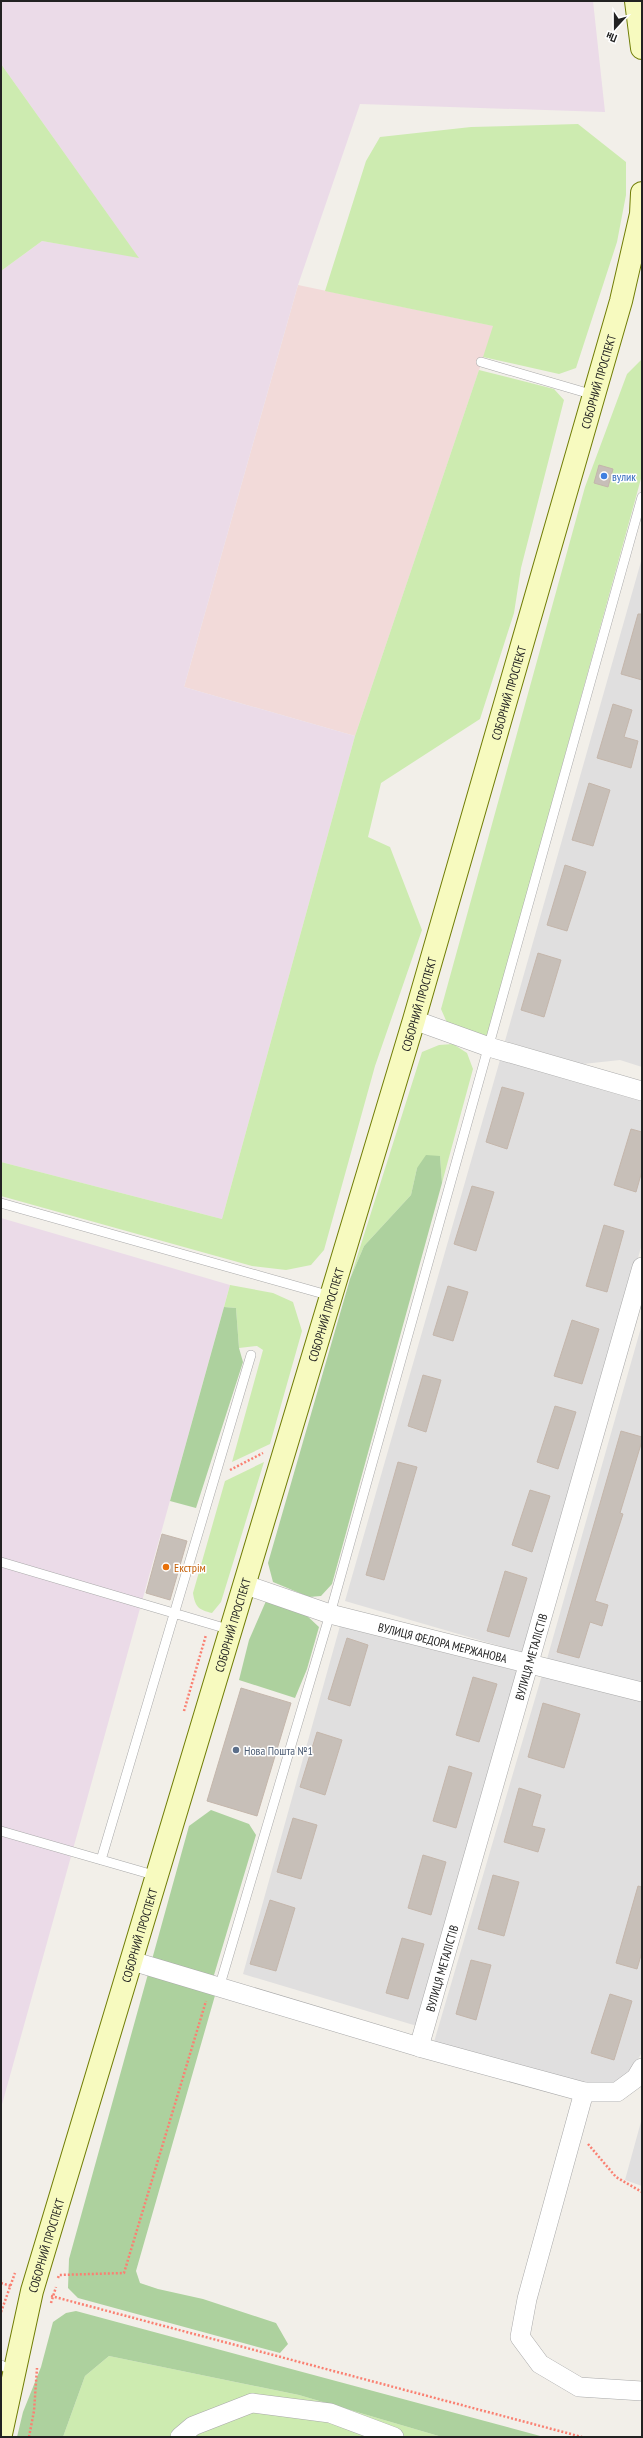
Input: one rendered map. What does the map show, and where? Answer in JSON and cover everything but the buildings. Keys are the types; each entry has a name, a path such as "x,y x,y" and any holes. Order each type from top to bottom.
{"main road":[{"path":"636,1 642,48"},
{"name":"СОБОРНИЙ ПРОСПЕКТ","path":"1,2434 8,2368 246,1585 414,1020 621,301 641,214 642,193"}],"street":[{"path":"414,1020 489,1047 642,1091"},
{"name":"ВУЛИЦЯ МЕТАЛІСТІВ","path":"419,2047 642,1267"},
{"name":"ВУЛИЦЯ ФЕДОРА МЕРЖАНОВА","path":"246,1585 330,1614 528,1665 642,1692"},
{"path":"132,1962 419,2047 584,2092 617,2092 636,2078 642,2068"},
{"path":"584,2092 527,2299 520,2337 540,2364 579,2387 642,2391"},
{"path":"180,2437 193,2426 252,2403 330,2412 394,2437"}],"lane":[{"path":"481,362 594,395"},
{"path":"215,1987 330,1614 642,497"},
{"path":"1,1203 331,1296"},
{"path":"101,1860 251,1355"},
{"path":"1,1562 232,1630"},
{"path":"1,1831 157,1876"}],"path":[{"path":"214,1479 288,1440"},
{"path":"49,2310 59,2275 124,2273 215,1987"},
{"path":"574,2126 616,2177 642,2192"},
{"path":"32,2291 582,2437"},
{"path":"29,2437 34,2411 37,2367"}],"shaded area":[{"path":"1,1 593,1 605,112 360,104 298,285 184,687 355,736 222,1219 1,1162 1,271 42,241 138,257 1,64"},
{"path":"298,285 494,326 355,736 184,687"},
{"path":"642,558 642,1067 620,1060 583,1064 505,1041"},
{"path":"500,1060 642,1101 642,1244 524,1653 345,1601"},
{"path":"1,1218 230,1285 1,2108"},
{"path":"642,1324 642,1683 547,1659"},
{"path":"340,1626 518,1671 417,2026 243,1974"},
{"path":"542,1675 642,1700 642,2052 629,2076 619,2085 589,2087 434,2042"},
{"path":"642,2118 642,2186 625,2180"}],"green space":[{"path":"1,64 139,258 42,241 1,271"},
{"path":"578,124 626,162 626,195 617,242 576,368 559,374 483,357 493,326 325,291 366,161 380,137 471,127"},
{"path":"642,359 642,475 487,1039 448,1025 441,1009 585,487 627,374"},
{"path":"479,370 554,389 564,400 521,568 514,613 480,719 381,783 368,837 390,847 422,930 375,1066 324,1250 311,1265 286,1270 252,1266 1,1196 1,1162 222,1219 355,736"},
{"path":"453,1044 467,1053 473,1069 442,1183 440,1156 417,1168 411,1195 364,1246 350,1279 422,1052 439,1045"},
{"path":"426,1155 440,1156 442,1183 332,1584 321,1596 309,1597 273,1582 268,1563 350,1279 364,1246 411,1195 417,1168"},
{"path":"230,1285 273,1293 293,1302 302,1331 270,1444 232,1462 263,1350 257,1346 239,1348 236,1308 224,1307"},
{"path":"224,1307 236,1308 239,1348 243,1362 196,1508 170,1501"},
{"path":"264,1462 221,1602 212,1613 204,1611 196,1605 193,1593 225,1481"},
{"path":"266,1601 305,1614 319,1627 307,1669 295,1698 239,1680 249,1640"},
{"path":"211,1810 249,1824 256,1835 214,1975 216,1992 136,2271 140,2283 158,2289 203,2299 276,2323 288,2344 280,2353 78,2298 68,2288 69,2259 189,1826"},
{"path":"76,2311 544,2437 442,2437 299,2395 109,2356 85,2376 63,2437 17,2437 23,2412 41,2367 53,2322 66,2313"},
{"path":"109,2356 299,2395 442,2437 63,2437 85,2376"}],"place":[{"name":"вулик","path":"604,476"},
{"name":"Екстрім","path":"166,1567"},
{"name":"Нова Пошта №1","path":"236,1750"}]}
